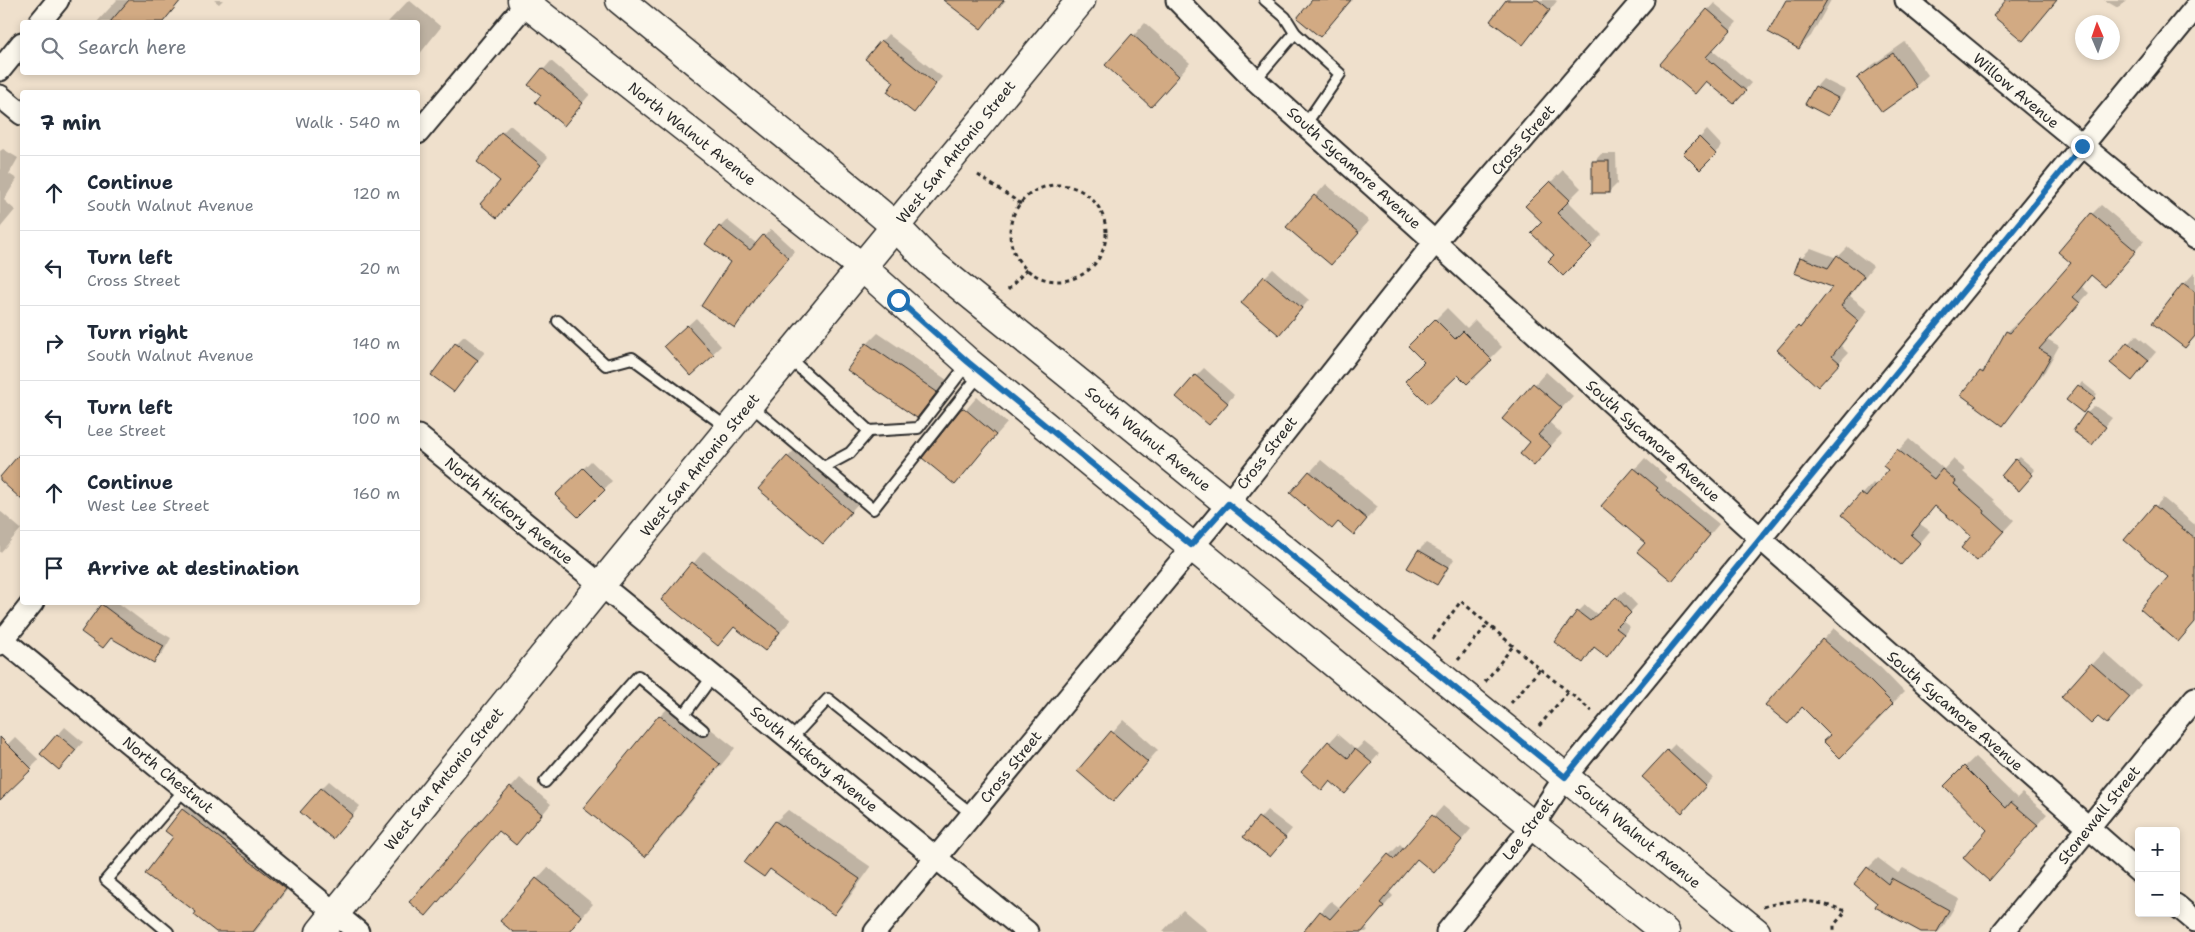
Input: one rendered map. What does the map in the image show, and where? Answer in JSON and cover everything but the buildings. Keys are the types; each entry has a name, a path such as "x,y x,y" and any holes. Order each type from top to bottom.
{"main road":[{"path":"620,0 895,226"},
{"name":"West San Antonio Street","path":"328,923 600,586 730,430 1081,0"},
{"name":"North Walnut Avenue","path":"526,1 862,268"},
{"name":"South Walnut Avenue","path":"895,226 929,261 1565,777 1759,920"},
{"path":"862,268 975,367 1449,758 1534,824 1665,932"}],"street":[{"path":"42,20 58,0"},
{"name":"South Sycamore Avenue","path":"1177,0 1255,80 1761,539 2135,869"},
{"name":"Cross Street","path":"875,932 1191,545 1228,504 1435,242 1643,0"},
{"name":"Willow Avenue","path":"1906,0 2195,238"},
{"path":"420,131 526,1"},
{"name":"Lee Street","path":"1446,932 1534,824 1565,777 2195,8"},
{"path":"0,70 20,45"},
{"path":"0,96 20,112"},
{"name":"North Hickory Avenue","path":"420,438 600,586"},
{"name":"South Hickory Avenue","path":"600,586 1027,932"},
{"path":"1,640 30,605"},
{"name":"North Chestnut","path":"1,640 185,789 328,923 358,932"},
{"name":"Stonewall Street","path":"2003,932 2195,698"},
{"path":"2180,908 2195,921"}],"lane":[{"path":"1265,0 1285,17 1295,33 1340,74 1305,125"},
{"path":"1255,80 1295,33"},
{"path":"558,321 606,365 632,358 730,430"},
{"path":"788,357 869,431 918,428 975,367"},
{"path":"750,404 872,510 975,367"},
{"path":"824,468 850,454 869,431"},
{"path":"545,782 638,676 703,730"},
{"path":"684,714 712,677"},
{"path":"790,740 828,699 972,814"},
{"path":"168,932 106,880 185,789"}],"path":[{"path":"978,175 1021,204"},
{"path":"1056,185 1072,187 1086,194 1097,205 1104,218 1106,234 1104,249 1096,262 1085,273 1070,279 1055,280 1040,277 1027,269 1016,257 1011,241 1011,225 1016,210 1026,197 1040,188 1056,185"},
{"path":"1008,290 1027,269"},
{"path":"1433,639 1461,601 1540,670 1608,724"},
{"path":"1458,660 1488,624"},
{"path":"1485,682 1513,646"},
{"path":"1512,703 1540,670"},
{"path":"1539,726 1568,692"},
{"path":"1759,920 1785,900 1815,901 1846,911 1834,925 1834,932"}],"route":[{"path":"898,300 968,362 1191,545 1228,504 1565,777 2082,146"}]}
